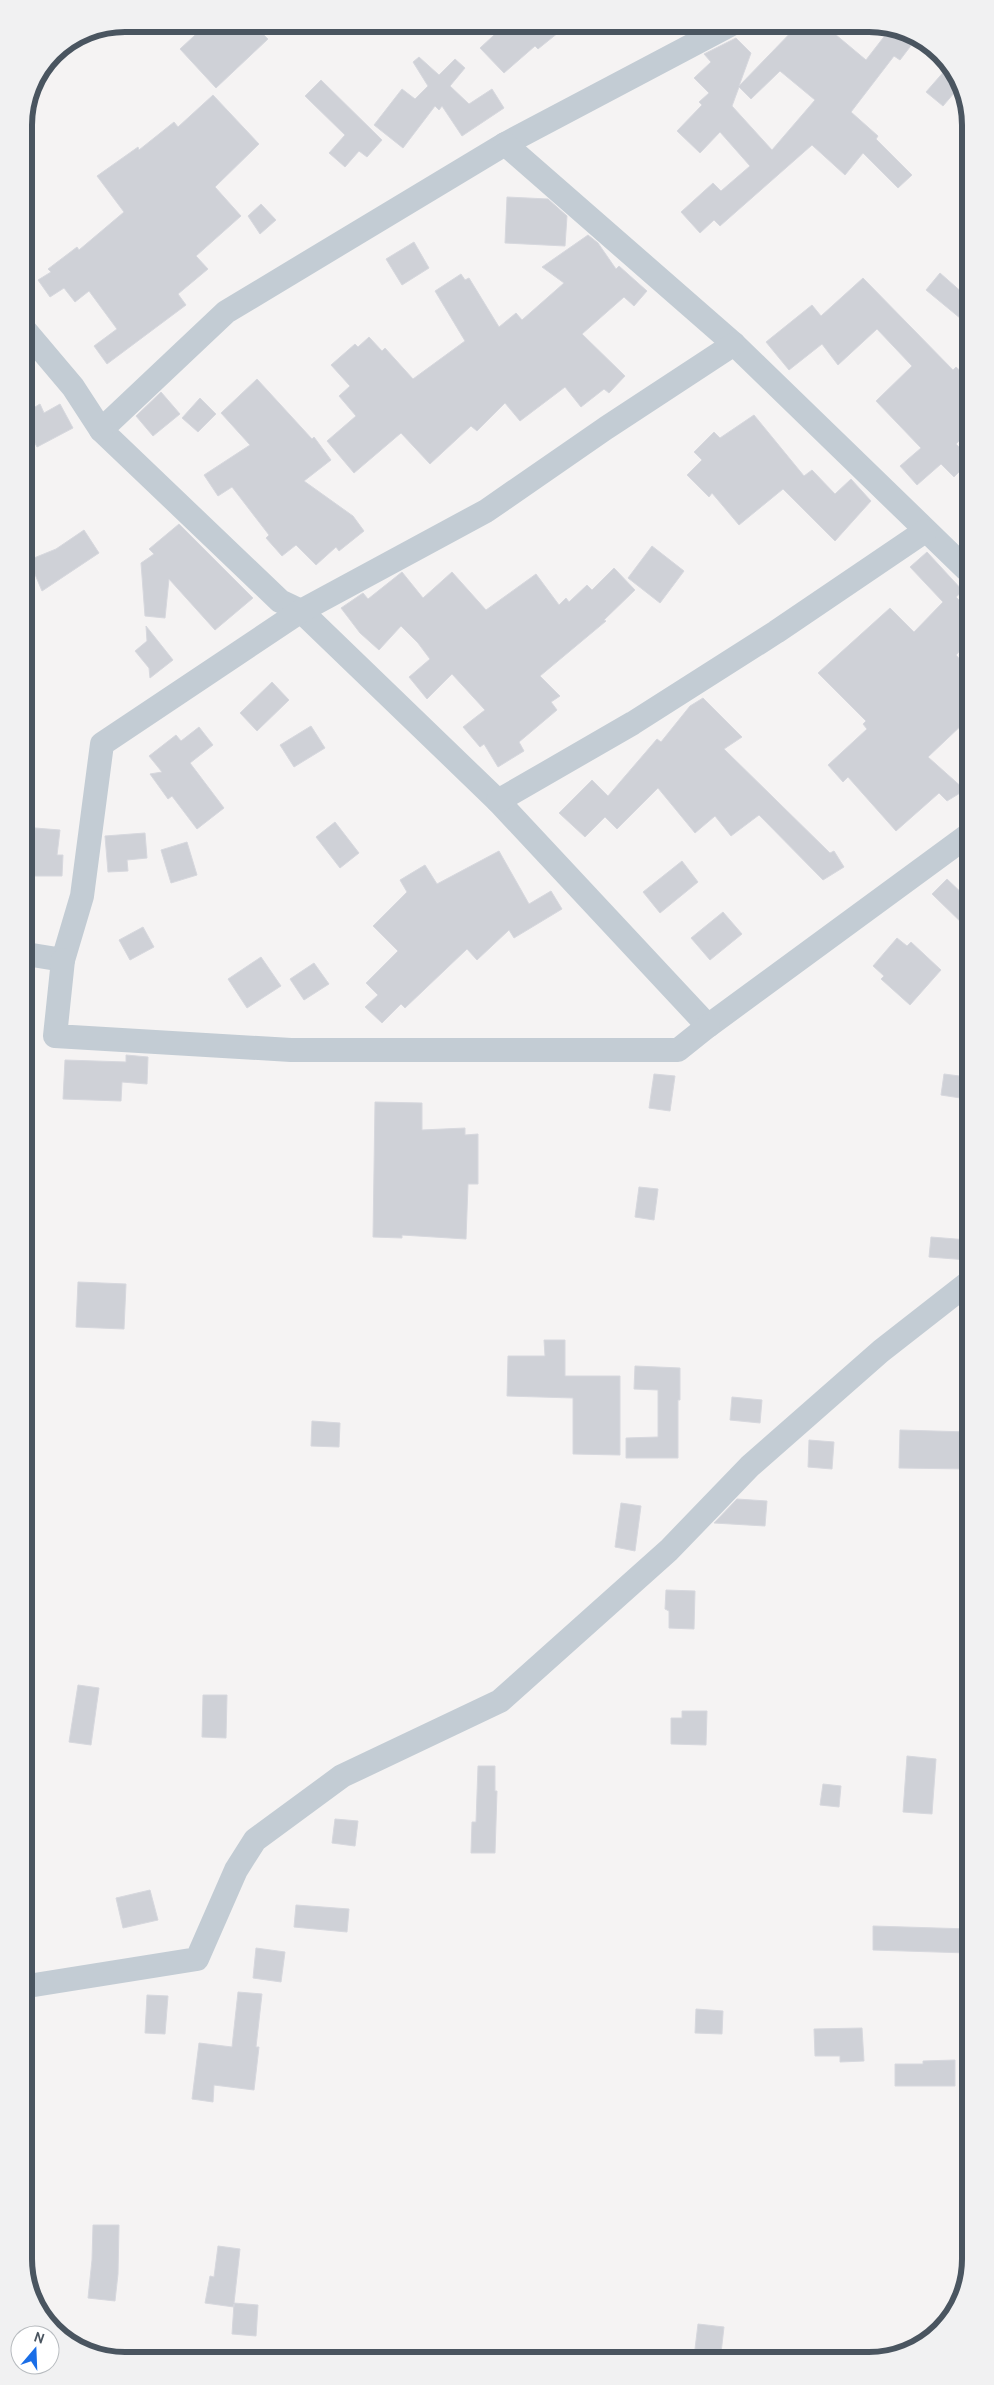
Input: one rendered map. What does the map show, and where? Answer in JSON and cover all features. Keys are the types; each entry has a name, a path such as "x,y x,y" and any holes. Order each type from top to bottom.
{"street":[{"path":"101,430 226,312 505,144 715,33"},
{"path":"505,144 734,344 962,565"},
{"path":"33,339 74,387 101,430 280,601 301,611 498,801 708,1026"},
{"path":"734,344 606,428 486,511 301,611 102,744 82,896 63,960 55,1036 291,1050 678,1050 962,840"},
{"path":"498,801 641,718 776,632 925,531"},
{"path":"33,955 63,960"},
{"path":"32,1985 197,1959 236,1870 255,1840 342,1776 500,1701 669,1550 750,1466 881,1351 962,1288"}],"building":[{"path":"198,32 261,32 268,39 216,88 180,49"},
{"path":"497,32 558,33 538,49 535,46 504,73 480,48"},
{"path":"790,33 834,33 866,60 886,34 912,44 900,60 894,56 851,112 878,136 876,139 912,175 898,188 863,153 845,175 812,145 720,226 714,220 700,233 681,212 713,183 721,191 750,166 720,132 700,153 677,131 702,105 699,102 709,93 694,78 711,62 704,54 736,38 751,53 739,86","holes":["780,71 815,100 772,150 732,106 739,87 751,99"]},
{"path":"419,57 439,75 455,59 465,68 450,86 469,104 492,89 504,108 462,136 442,106 439,110 435,106 403,148 374,125 402,89 415,99 428,86 413,62"},
{"path":"944,72 955,92 943,106 926,92"},
{"path":"321,80 382,140 367,157 359,151 345,167 329,153 345,135 305,96"},
{"path":"213,95 259,144 215,187 241,216 196,256 208,269 178,294 186,305 107,364 94,346 117,329 89,291 75,302 64,288 50,297 38,280 51,272 48,269 77,247 79,250 124,212 97,176 138,147 139,150 174,122 178,127"},
{"path":"507,197 548,199 567,216 565,246 505,243"},
{"path":"261,204 276,220 260,234 248,216"},
{"path":"588,235 598,243 616,269 619,266 647,291 634,306 624,297 582,334 625,376 609,393 604,389 581,407 565,387 520,421 505,403 477,431 471,426 430,464 401,433 354,473 327,441 356,416 339,396 350,386 331,365 355,344 358,347 369,337 382,351 385,348 413,379 465,341 435,291 461,274 465,280 469,278 499,327 516,313 522,320 564,283 542,267"},
{"path":"414,242 429,268 402,285 386,259"},
{"path":"940,273 962,292 962,320 926,290"},
{"path":"863,278 953,370 956,367 962,372 962,438 956,444 962,450 962,469 954,477 941,464 917,485 900,466 921,448 876,401 912,366 877,329 838,365 822,344 789,370 766,342 812,305 821,316"},
{"path":"257,379 312,439 314,437 331,460 304,481 353,516 364,531 339,551 336,547 316,565 296,545 282,556 266,538 269,535 232,487 218,496 204,475 250,445 221,413"},
{"path":"161,392 180,414 153,436 136,416"},
{"path":"200,398 216,414 198,432 182,418"},
{"path":"40,404 44,413 60,404 73,428 37,447 33,439 33,408"},
{"path":"754,415 804,476 812,470 835,494 851,479 871,501 835,541 783,489 739,525 712,493 709,497 687,475 702,460 694,452 714,432 720,438"},
{"path":"179,524 253,598 215,630 169,579 165,618 145,616 141,563 154,554 149,549"},
{"path":"84,530 99,553 42,591 33,569 33,558 56,549"},
{"path":"652,546 684,571 660,603 628,578"},
{"path":"927,552 962,590 956,597 962,603 962,648 956,655 962,662 962,725 928,757 962,787 962,792 947,801 939,793 896,831 848,777 843,782 828,765 867,729 863,724 866,721 818,673 890,608 914,632 943,602 910,567"},
{"path":"614,568 635,590 604,620 606,621 540,676 560,696 551,702 557,710 519,742 524,751 498,767 484,744 480,747 463,727 485,710 452,674 427,699 409,677 430,659 418,643 401,626 379,650 360,633 341,608 363,593 368,599 402,572 423,598 452,572 486,610 536,574 559,605 566,598 569,602 587,585 592,590"},
{"path":"146,626 173,660 150,678 149,668 135,651 147,641"},
{"path":"272,682 289,700 257,731 240,713"},
{"path":"703,698 742,737 724,749 830,853 834,851 844,867 823,880 759,815 731,836 715,816 695,833 658,788 617,829 605,817 585,837 559,813 592,780 608,796 657,739 661,742 690,706"},
{"path":"311,726 325,748 294,767 280,745"},
{"path":"199,727 213,745 190,763 224,808 197,829 172,796 168,799 150,774 162,772 149,756 176,735 181,741"},
{"path":"335,822 359,853 340,868 316,837"},
{"path":"35,828 60,830 57,855 63,855 62,876 33,876"},
{"path":"145,833 147,858 127,860 128,871 108,872 105,836"},
{"path":"187,842 197,875 171,883 161,850"},
{"path":"499,851 529,904 551,891 562,909 514,938 509,930 477,960 467,949 405,1008 401,1004 382,1023 365,1007 378,995 366,983 398,951 373,926 407,892 400,880 425,865 437,884"},
{"path":"682,861 698,882 660,913 643,892"},
{"path":"947,879 962,893 962,923 932,894"},
{"path":"723,912 742,934 710,960 691,938"},
{"path":"143,927 154,947 130,960 119,940"},
{"path":"897,938 907,946 911,942 941,970 910,1005 881,979 884,976 873,966"},
{"path":"261,957 281,986 247,1008 228,979"},
{"path":"314,963 329,984 304,1000 290,979"},
{"path":"126,1055 148,1057 147,1084 122,1082 121,1101 63,1099 65,1060 126,1062"},
{"path":"654,1074 675,1076 670,1111 649,1108"},
{"path":"944,1074 962,1076 962,1098 941,1095"},
{"path":"375,1102 422,1103 422,1130 465,1128 465,1135 478,1134 478,1184 468,1184 466,1239 402,1235 402,1238 373,1237"},
{"path":"639,1187 658,1189 654,1220 635,1217"},
{"path":"931,1237 962,1240 962,1260 929,1257"},
{"path":"78,1282 126,1284 124,1329 76,1327"},
{"path":"544,1340 565,1340 565,1376 620,1376 620,1455 573,1454 573,1398 507,1396 508,1356 545,1356"},
{"path":"635,1366 680,1368 678,1458 626,1458 626,1438 658,1437 658,1390 634,1389"},
{"path":"732,1397 762,1400 760,1423 730,1420"},
{"path":"312,1421 340,1423 339,1447 311,1446"},
{"path":"900,1430 962,1432 962,1469 899,1468"},
{"path":"809,1440 834,1442 832,1469 808,1467"},
{"path":"737,1499 767,1501 765,1526 714,1523"},
{"path":"621,1503 641,1506 635,1551 615,1547"},
{"path":"666,1590 695,1591 694,1629 669,1628 669,1611 665,1609"},
{"path":"78,1685 99,1688 91,1745 69,1742"},
{"path":"203,1695 227,1695 226,1738 202,1737"},
{"path":"682,1711 707,1711 706,1745 671,1744 671,1718 682,1718"},
{"path":"907,1756 936,1759 932,1814 903,1812"},
{"path":"478,1766 495,1766 495,1791 497,1791 495,1853 471,1853 472,1822 476,1822"},
{"path":"823,1784 841,1786 839,1807 820,1805"},
{"path":"335,1819 358,1821 355,1846 332,1843"},
{"path":"150,1890 158,1920 123,1928 116,1898"},
{"path":"296,1905 349,1909 347,1932 294,1927"},
{"path":"873,1926 962,1929 962,1953 873,1950"},
{"path":"256,1948 285,1952 281,1982 253,1978"},
{"path":"238,1992 262,1994 256,2047 259,2047 254,2090 214,2085 213,2102 192,2099 199,2043 232,2047"},
{"path":"147,1995 168,1996 165,2034 145,2033"},
{"path":"696,2009 723,2011 722,2034 695,2033"},
{"path":"862,2028 864,2061 840,2062 840,2056 815,2056 814,2029"},
{"path":"955,2060 955,2086 895,2086 895,2064 923,2064 923,2061"},
{"path":"93,2225 119,2225 118,2274 115,2301 88,2298"},
{"path":"218,2246 240,2249 234,2303 258,2305 256,2336 232,2334 234,2307 205,2303 210,2276 214,2277"},
{"path":"698,2324 724,2327 721,2352 695,2349"}]}
